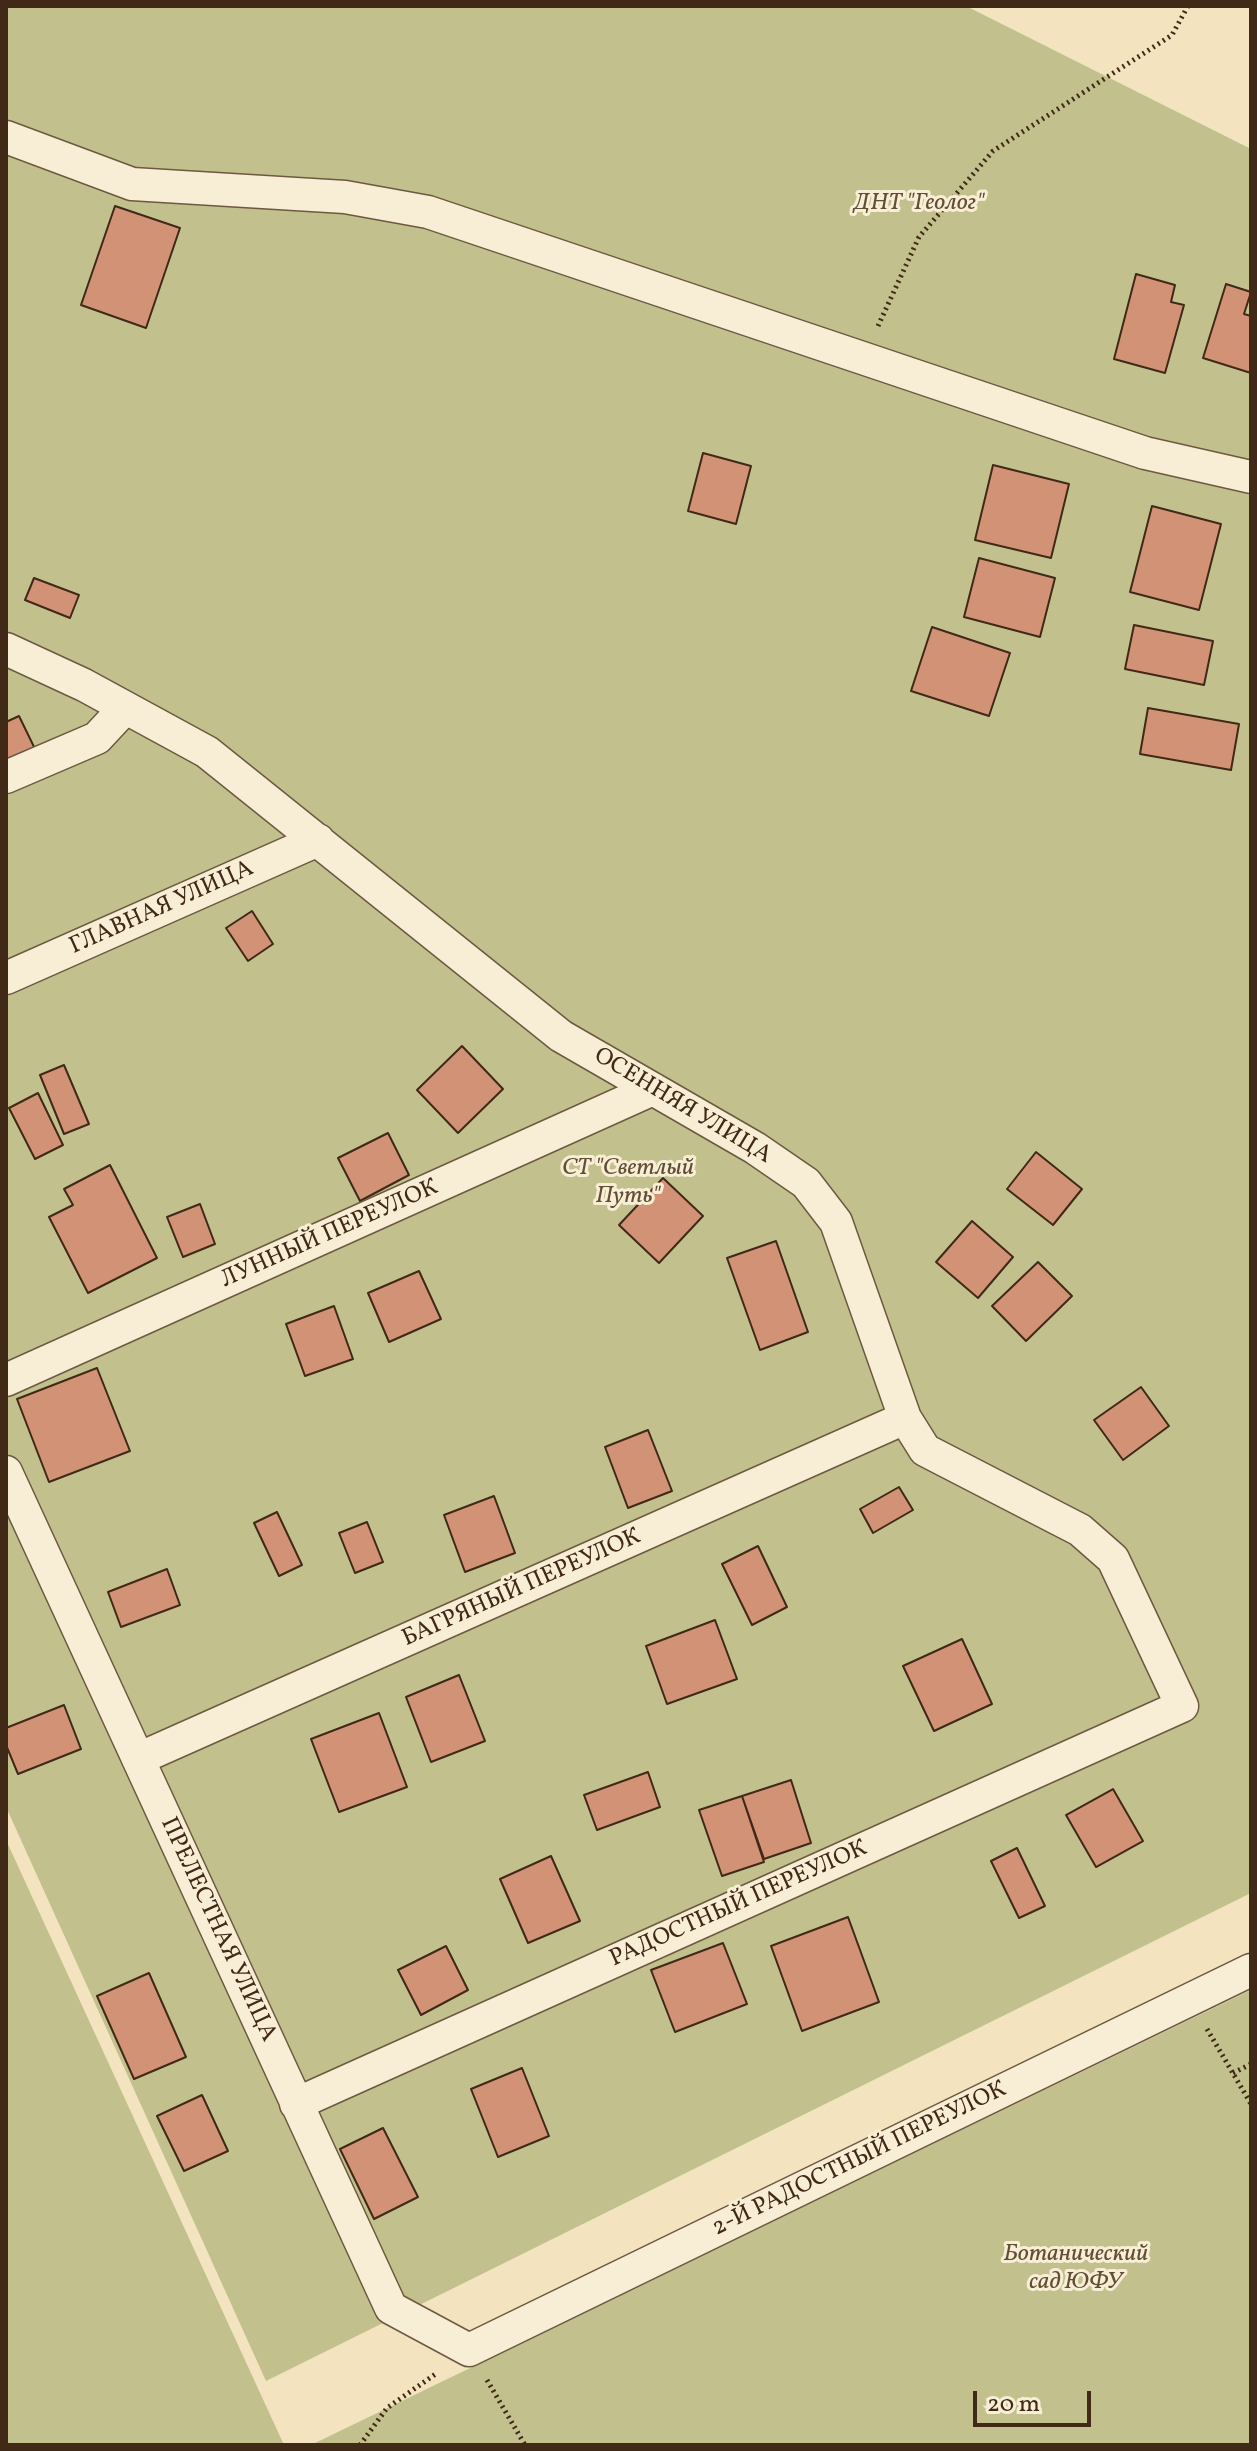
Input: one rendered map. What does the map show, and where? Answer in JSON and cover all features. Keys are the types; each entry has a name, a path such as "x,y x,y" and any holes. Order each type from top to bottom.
{"street":[{"path":"6,137 132,184 345,197 428,212 1145,453 1251,477"},
{"name":"ОСЕННЯЯ УЛИЦА","path":"6,649 84,685 207,752 561,1036 755,1148 806,1183 836,1222 905,1418 925,1450 1080,1530 1113,1559 1182,1706"},
{"path":"6,777 97,738 124,709"},
{"name":"ГЛАВНАЯ УЛИЦА","path":"6,978 318,840"},
{"name":"ЛУННЫЙ ПЕРЕУЛОК","path":"6,1380 653,1089"},
{"name":"БАГРЯНЫЙ ПЕРЕУЛОК","path":"138,1759 905,1418"},
{"name":"ПРЕЛЕСТНАЯ УЛИЦА","path":"6,1472 391,2308 469,2350"},
{"name":"РАДОСТНЫЙ ПЕРЕУЛОК","path":"296,2104 1182,1706"},
{"name":"2-Й РАДОСТНЫЙ ПЕРЕУЛОК","path":"469,2350 1251,1970"}],"path":[{"path":"863,359 919,237 993,151 1172,35 1188,6"},
{"path":"1190,1999 1251,2104"},
{"path":"1233,2073 1251,2064"},
{"path":"360,2445 387,2408 469,2350 525,2445"}],"green space":[{"name":"СТ \"Светлый Путь\"","path":"6,6 966,6 1251,149 1251,1893 266,2381 6,1807"},
{"path":"6,1840 284,2445 6,2445"},
{"name":"Ботанический сад ЮФУ","path":"1251,1990 1251,2445 311,2445"}],"building":[{"path":"115,206 180,228 146,328 81,305"},
{"path":"1136,274 1175,285 1171,302 1184,305 1165,373 1114,359"},
{"path":"1226,284 1251,292 1244,314 1251,316 1251,373 1203,358"},
{"path":"703,453 751,466 736,524 688,511"},
{"path":"993,465 1069,484 1051,558 975,540"},
{"path":"1152,506 1221,524 1199,610 1130,592"},
{"path":"979,558 1055,578 1040,637 964,617"},
{"path":"34,578 79,595 70,618 25,600"},
{"path":"1134,625 1213,641 1204,685 1125,669"},
{"path":"932,627 1010,653 989,716 911,691"},
{"path":"1148,708 1239,724 1231,770 1140,754"},
{"path":"19,716 37,753 6,767 6,722"},
{"path":"252,911 273,944 248,961 226,928"},
{"path":"462,1046 503,1089 458,1133 417,1090"},
{"path":"64,1065 89,1124 64,1134 40,1075"},
{"path":"38,1093 63,1145 35,1159 9,1108"},
{"path":"388,1133 409,1175 360,1201 338,1158"},
{"path":"1036,1152 1082,1189 1053,1225 1007,1189"},
{"path":"110,1165 157,1258 88,1293 49,1217 73,1205 64,1189"},
{"path":"663,1178 703,1216 659,1263 619,1225"},
{"path":"200,1204 215,1244 183,1257 167,1217"},
{"path":"972,1221 1013,1257 978,1298 936,1262"},
{"path":"776,1241 808,1332 760,1350 727,1258"},
{"path":"1038,1262 1072,1296 1026,1341 992,1306"},
{"path":"419,1271 441,1319 389,1342 368,1293"},
{"path":"334,1306 353,1359 305,1376 286,1324"},
{"path":"97,1368 130,1451 49,1482 17,1399"},
{"path":"1141,1387 1169,1426 1123,1460 1094,1420"},
{"path":"648,1430 672,1491 628,1508 605,1447"},
{"path":"899,1487 913,1510 873,1533 860,1509"},
{"path":"494,1496 515,1553 465,1572 444,1515"},
{"path":"277,1512 302,1565 279,1576 254,1523"},
{"path":"367,1522 383,1562 355,1573 339,1533"},
{"path":"758,1546 787,1607 752,1625 722,1564"},
{"path":"167,1569 180,1605 121,1627 108,1592"},
{"path":"715,1620 737,1679 667,1704 646,1646"},
{"path":"962,1639 992,1704 934,1731 903,1666"},
{"path":"459,1675 485,1741 431,1762 406,1697"},
{"path":"64,1705 81,1749 18,1774 6,1745 6,1728"},
{"path":"379,1713 407,1787 339,1812 311,1739"},
{"path":"648,1772 660,1807 597,1830 584,1795"},
{"path":"791,1780 811,1843 764,1859 742,1796"},
{"path":"1113,1789 1143,1841 1096,1867 1066,1815"},
{"path":"742,1796 764,1862 722,1876 699,1810"},
{"path":"1017,1848 1045,1906 1019,1918 991,1861"},
{"path":"551,1856 580,1921 528,1943 500,1879"},
{"path":"848,1917 879,2002 802,2031 771,1946"},
{"path":"723,1943 747,2004 675,2032 651,1970"},
{"path":"446,1946 468,1990 421,2015 398,1970"},
{"path":"149,1973 186,2057 134,2079 97,1996"},
{"path":"522,2068 549,2136 498,2157 471,2089"},
{"path":"202,2095 228,2151 184,2171 157,2116"},
{"path":"383,2128 418,2197 374,2219 340,2149"}],"park label":[{"name":"ДНТ \"Геолог\"","path":"919,205"}]}
